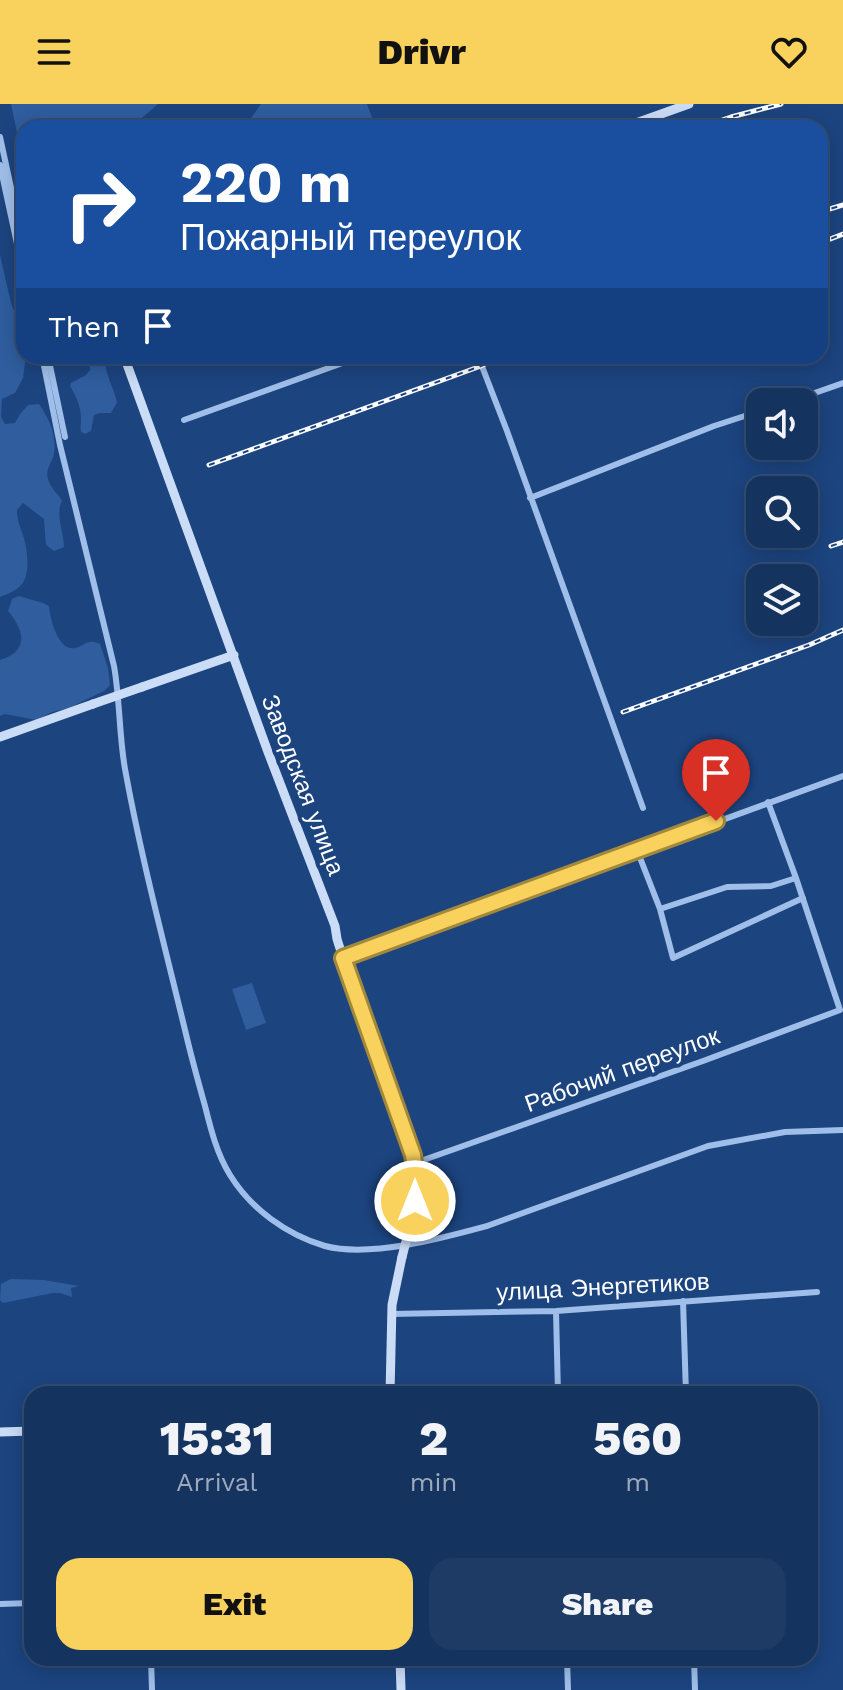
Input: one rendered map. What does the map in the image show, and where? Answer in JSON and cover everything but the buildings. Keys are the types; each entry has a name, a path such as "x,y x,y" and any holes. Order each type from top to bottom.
{"street":[{"path":"644,120 689,104"},
{"path":"0,137 16,211"},
{"path":"0,165 16,239"},
{"path":"45,364 63,460 114,666 124,765 191,1056 213,1137 224,1164 256,1206 279,1225 315,1242 334,1248 372,1249 487,1226 708,1146 785,1132 843,1130"},
{"path":"46,364 65,437"},
{"name":"Заводская улица","path":"127,364 268,752 335,926 343,958 415,1163 415,1201 391,1314 390,1386"},
{"path":"184,420 340,364"},
{"path":"481,364 643,808"},
{"path":"818,392 843,383"},
{"path":"530,498 746,416"},
{"path":"0,737 234,655"},
{"path":"343,958 843,776"},
{"path":"637,850 660,909 673,958 803,898 768,802"},
{"path":"660,909 727,887 771,886 796,878"},
{"name":"Рабочий переулок","path":"415,1163 840,1010 803,898"},
{"name":"улица Энергетиков","path":"391,1314 556,1311 817,1292"},
{"path":"683,1301 686,1386"},
{"path":"556,1311 558,1386"},
{"path":"0,1432 24,1431"},
{"path":"0,1604 24,1603"},
{"path":"151,1666 152,1690"},
{"path":"400,1666 401,1690"},
{"path":"567,1666 568,1690"},
{"path":"694,1666 695,1690"}],"shaded area":[{"path":"11,104 158,104 139,120 16,120 16,128"},
{"path":"261,104 367,104 373,120 250,120"},
{"path":"0,255 16,316 16,364 25,364 23,378 15,393 2,399 1,417 5,424 15,423 28,405 39,404 49,421 55,447 47,475 62,501 60,518 64,547 54,551 46,545 44,519 23,503 17,514 26,546 27,573 20,586 0,597"},
{"path":"90,364 105,364 117,403 111,413 94,415 91,431 85,434 81,432 79,405 70,386 90,370"},
{"path":"19,596 49,606 56,633 69,648 89,642 100,644 110,685 104,691 36,720 5,714 0,716 0,660 16,651 21,640 18,626 8,611 12,599"},
{"path":"252,983 266,1023 246,1030 232,989"},
{"path":"11,1279 79,1286 71,1288 72,1297 53,1293 3,1303 0,1300 1,1284"}],"railway":[{"path":"722,120 781,104"},
{"path":"828,210 843,205"},
{"path":"828,240 843,234"},
{"path":"209,465 485,364"},
{"path":"831,546 843,542"},
{"path":"623,712 843,630"}],"route":[{"path":"415,1201 413,1155 343,958 716,821"}]}
